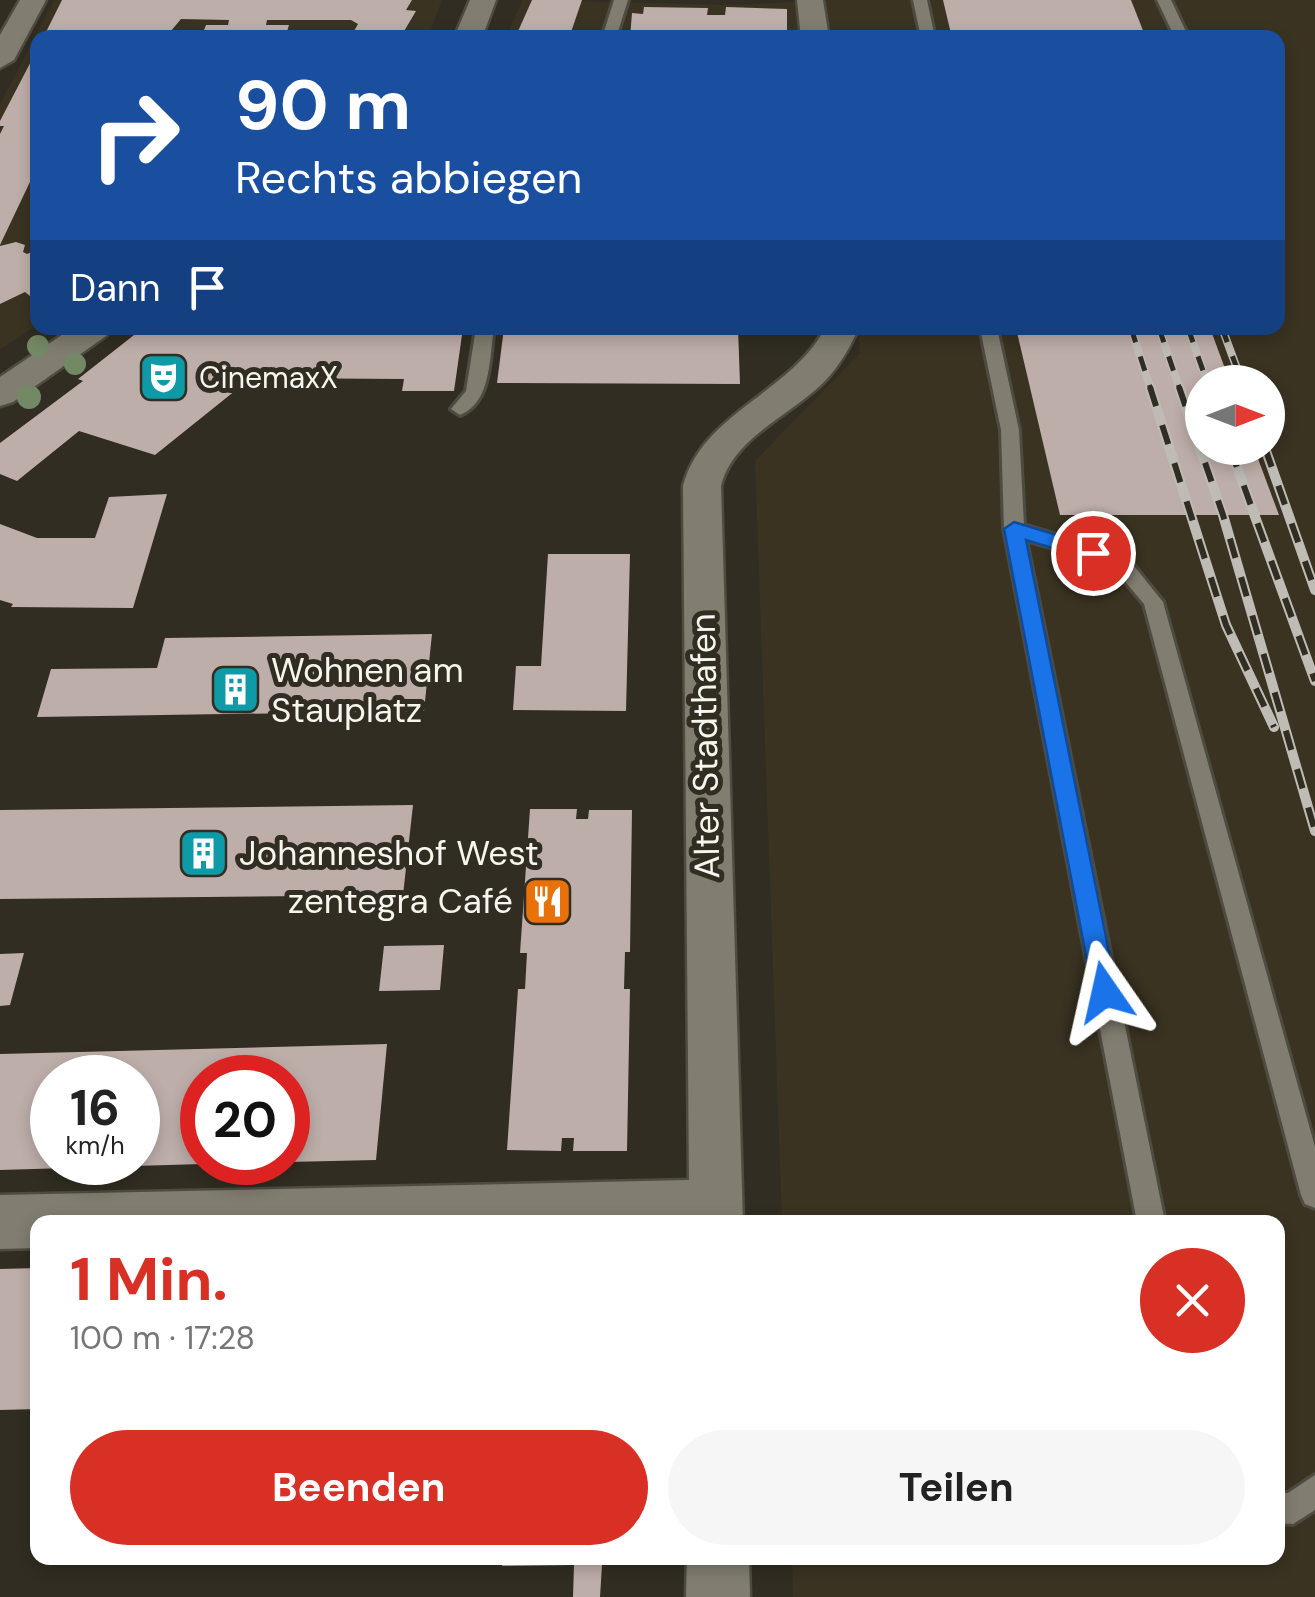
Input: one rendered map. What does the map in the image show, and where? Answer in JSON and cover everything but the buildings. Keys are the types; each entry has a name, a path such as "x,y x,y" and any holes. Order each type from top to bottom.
{"street":[{"path":"0,60 33,0"},
{"path":"471,30 484,0"},
{"path":"810,0 814,30"},
{"path":"0,394 84,335"},
{"name":"Alter Stadthafen","path":"716,1214 704,763 704,477 737,435 796,392 820,367 839,335"},
{"path":"626,1215 716,1214"},
{"path":"0,1222 30,1222"},
{"path":"718,1565 718,1597"}],"lane":[{"path":"611,30 621,0"},
{"path":"920,0 926,30"},
{"path":"1164,0 1178,30"},
{"path":"460,410 475,393 483,335"},
{"path":"990,335 1010,430 1014,529 1149,1215"},
{"path":"1014,529 1119,561 1152,602 1315,1195"},
{"path":"1285,1508 1293,1509 1315,1490"}],"shaded area":[{"path":"54,0 442,0 431,30 38,30"},
{"path":"523,0 734,5 827,0 1315,0 1315,1597 793,1597 792,1565 1285,1565 1285,1215 782,1215 755,461 860,353 858,335 1285,335 1285,30 509,30"},
{"path":"30,46 30,330 0,350 0,104"}],"railway":[{"path":"1133,335 1151,390"},
{"path":"1161,335 1180,390"},
{"path":"1190,335 1201,365"},
{"path":"1225,335 1236,365"},
{"path":"1150,387 1226,625 1274,727"},
{"path":"1179,387 1223,515 1315,831"},
{"path":"1236,465 1315,681"},
{"path":"1271,465 1315,590"}],"place":[{"name":"CinemaxX","path":"164,378"},
{"name":"Wohnen am Stauplatz","path":"236,690"},
{"name":"Johanneshof West","path":"204,853"},
{"name":"zentegra Café","path":"548,901"}],"route":[{"path":"1093,553 1014,529 1105,992"}]}
